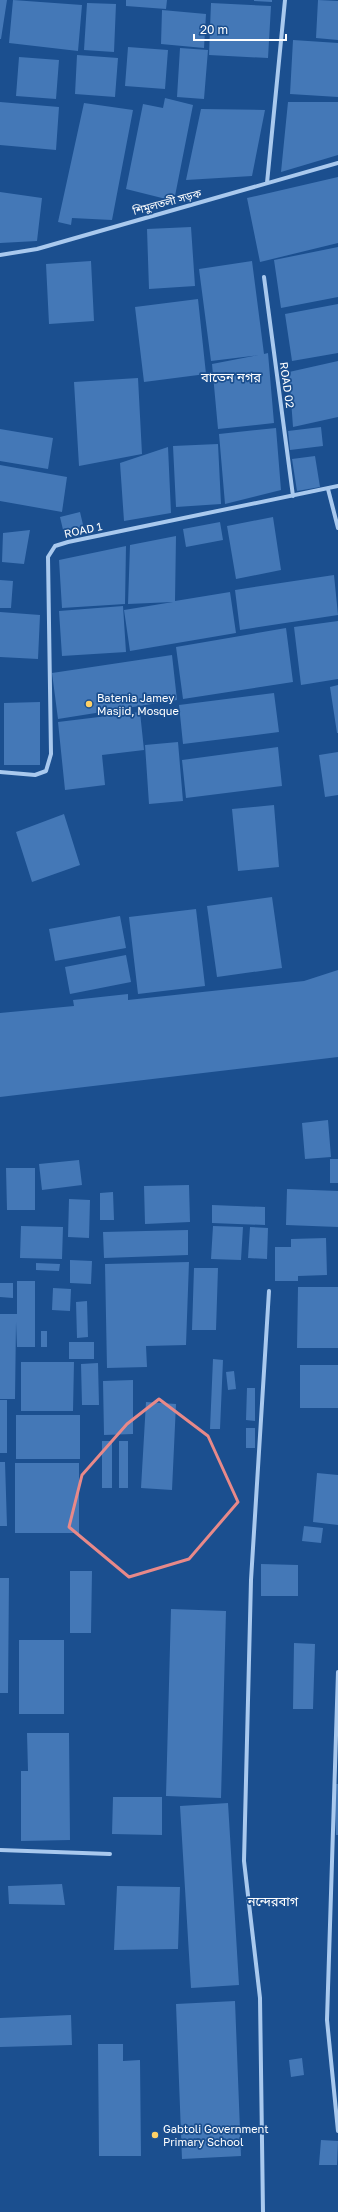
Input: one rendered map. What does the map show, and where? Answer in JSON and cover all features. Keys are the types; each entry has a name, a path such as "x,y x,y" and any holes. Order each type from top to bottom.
{"street":[{"path":"266,184 285,0"},
{"name":"শিমুলতলী সড়ক","path":"0,255 37,249 338,163"},
{"name":"ROAD 02","path":"264,277 293,496"},
{"name":"ROAD 1","path":"0,772 35,775 46,771 51,754 48,557 55,546 68,542 338,486"},
{"path":"328,489 338,528"},
{"path":"263,2212 260,1998 244,1861 251,1580 269,1291"},
{"path":"338,1672 327,2020 338,2132"},
{"path":"0,1850 110,1854"}],"highlighted area":[{"path":"159,1399 208,1436 238,1502 189,1559 129,1577 69,1527 82,1475 127,1424"}],"building":[{"path":"0,0 7,0 1,39 0,39"},
{"path":"13,0 82,5 78,51 9,43"},
{"path":"126,0 167,0 166,9 126,6"},
{"path":"272,0 272,2 254,1"},
{"path":"318,0 338,1 338,40 316,38"},
{"path":"87,3 116,4 114,52 84,50"},
{"path":"211,3 271,6 268,58 209,55"},
{"path":"162,10 206,14 204,48 161,44"},
{"path":"293,40 338,43 338,97 290,94"},
{"path":"128,47 168,50 165,89 125,86"},
{"path":"180,48 208,50 204,99 177,97"},
{"path":"77,55 118,58 115,97 75,94"},
{"path":"19,57 59,60 56,99 16,96"},
{"path":"165,98 193,105 174,201 126,189 143,104 163,108"},
{"path":"0,102 59,107 56,150 0,145"},
{"path":"288,102 338,102 338,155 281,172"},
{"path":"84,103 133,110 112,220 72,218 71,225 58,222"},
{"path":"201,109 265,110 252,176 186,180"},
{"path":"338,177 338,243 260,262 247,198"},
{"path":"0,192 42,198 37,241 0,243"},
{"path":"191,227 195,286 149,289 147,229"},
{"path":"338,247 338,297 281,308 274,260"},
{"path":"91,261 94,321 49,324 46,264"},
{"path":"252,261 264,354 268,353 274,423 218,429 212,364 259,355 211,361 199,269"},
{"path":"198,299 206,374 144,382 135,307"},
{"path":"338,304 338,353 292,361 285,314"},
{"path":"338,361 338,417 293,427 289,372"},
{"path":"138,378 142,454 79,466 74,382"},
{"path":"321,427 323,446 290,450 288,431"},
{"path":"276,428 281,490 225,504 219,434"},
{"path":"0,429 53,438 48,469 0,461"},
{"path":"218,444 221,504 176,507 173,446"},
{"path":"168,447 171,513 124,521 120,463"},
{"path":"315,456 320,487 297,491 292,459"},
{"path":"0,465 67,477 62,512 0,501"},
{"path":"80,512 84,529 64,534 60,517"},
{"path":"273,517 281,570 236,579 227,526"},
{"path":"220,522 223,540 186,547 183,529"},
{"path":"30,530 24,564 2,562 3,533"},
{"path":"176,536 175,601 230,592 236,633 130,651 124,610 173,602 128,604 130,545"},
{"path":"126,546 125,604 62,608 59,560"},
{"path":"334,575 338,615 240,630 235,590"},
{"path":"0,580 13,581 11,608 0,608"},
{"path":"123,606 126,652 62,656 59,611"},
{"path":"0,612 40,615 38,659 0,657"},
{"path":"338,621 338,679 301,685 294,627"},
{"path":"286,628 293,682 183,699 176,647"},
{"path":"172,655 177,700 58,719 52,673"},
{"path":"338,685 338,733 337,733 330,687"},
{"path":"274,693 279,732 183,744 179,705"},
{"path":"40,702 40,765 4,765 4,703"},
{"path":"140,712 144,750 102,755 105,785 65,790 58,722"},
{"path":"178,742 183,801 149,804 145,745"},
{"path":"278,747 282,786 186,798 182,760"},
{"path":"338,752 338,795 325,797 319,755"},
{"path":"274,805 279,867 238,871 232,809"},
{"path":"64,814 80,865 32,882 16,832"},
{"path":"272,897 282,968 217,977 207,906"},
{"path":"196,909 205,986 138,994 129,917"},
{"path":"120,916 126,948 55,961 49,929"},
{"path":"126,955 131,982 70,994 65,967"},
{"path":"338,970 338,1057 0,1097 0,1013 74,1006 73,1000 128,994 128,1000 304,981"},
{"path":"328,1120 331,1157 305,1159 302,1123"},
{"path":"330,1159 338,1159 338,1183 330,1183"},
{"path":"79,1160 82,1185 42,1190 39,1164"},
{"path":"6,1168 35,1168 35,1210 7,1210"},
{"path":"189,1185 190,1222 145,1224 144,1186"},
{"path":"287,1189 338,1191 338,1227 286,1225"},
{"path":"113,1192 114,1220 100,1220 100,1193"},
{"path":"69,1199 90,1200 89,1238 68,1237"},
{"path":"212,1205 265,1207 265,1225 212,1223"},
{"path":"21,1226 63,1227 62,1259 20,1258"},
{"path":"213,1226 243,1227 241,1260 211,1259"},
{"path":"250,1227 268,1228 267,1259 248,1258"},
{"path":"188,1230 188,1255 104,1258 103,1232"},
{"path":"326,1238 327,1275 298,1276 298,1281 275,1281 275,1247 291,1247 291,1239"},
{"path":"70,1260 92,1261 91,1284 70,1283"},
{"path":"189,1262 186,1345 146,1346 147,1367 107,1368 105,1264"},
{"path":"36,1263 60,1264 59,1271 36,1270"},
{"path":"194,1268 218,1268 216,1330 192,1330"},
{"path":"17,1281 35,1281 35,1347 17,1347 16,1322 15,1399 0,1399 0,1314 17,1314"},
{"path":"0,1283 13,1283 13,1298 0,1297"},
{"path":"298,1287 338,1287 338,1348 297,1348"},
{"path":"53,1288 71,1289 70,1311 52,1310"},
{"path":"87,1301 88,1337 77,1338 76,1302"},
{"path":"41,1331 47,1331 47,1347 41,1347"},
{"path":"69,1342 94,1342 94,1359 69,1359"},
{"path":"213,1359 223,1360 220,1429 210,1429"},
{"path":"21,1362 74,1362 73,1411 21,1411"},
{"path":"98,1363 99,1405 82,1405 81,1364"},
{"path":"300,1365 338,1365 338,1408 300,1408"},
{"path":"234,1371 236,1389 228,1390 226,1372"},
{"path":"133,1380 133,1434 104,1435 103,1381"},
{"path":"247,1388 255,1388 255,1421 246,1420"},
{"path":"0,1400 7,1400 7,1453 0,1453"},
{"path":"146,1402 176,1404 172,1490 141,1488"},
{"path":"16,1415 80,1415 80,1459 16,1459"},
{"path":"246,1428 255,1428 255,1448 246,1448"},
{"path":"102,1441 112,1441 112,1488 102,1488"},
{"path":"119,1441 128,1441 128,1488 119,1488"},
{"path":"0,1462 5,1462 7,1526 0,1526"},
{"path":"15,1463 79,1463 79,1533 15,1533"},
{"path":"317,1473 338,1475 338,1525 313,1522"},
{"path":"304,1526 323,1528 321,1543 302,1541"},
{"path":"261,1564 298,1565 298,1596 261,1596"},
{"path":"70,1571 92,1571 91,1633 70,1633"},
{"path":"0,1578 9,1578 8,1693 0,1693"},
{"path":"171,1609 226,1611 221,1798 166,1796"},
{"path":"19,1640 64,1640 64,1714 19,1714"},
{"path":"294,1643 315,1644 313,1709 293,1709"},
{"path":"27,1733 69,1733 70,1840 21,1841 21,1771 28,1771"},
{"path":"334,1784 338,1784 338,1835 336,1835"},
{"path":"113,1797 162,1797 162,1835 112,1834"},
{"path":"228,1803 239,1985 191,1988 180,1806"},
{"path":"62,1884 65,1905 9,1904 8,1886"},
{"path":"117,1886 180,1887 178,1949 114,1950"},
{"path":"235,2001 241,2156 182,2159 176,2004"},
{"path":"71,2015 72,2045 0,2047 0,2018"},
{"path":"98,2044 123,2044 123,2061 140,2060 141,2156 99,2156"},
{"path":"302,2058 304,2075 291,2077 289,2060"},
{"path":"321,2140 338,2141 337,2165 319,2165"}],"place":[{"name":"Batenia Jamey Masjid, Mosque","path":"89,704"},
{"name":"Gabtoli Government Primary School","path":"155,2135"}],"district":[{"name":"বাতেন নগর","path":"231,377"},
{"name":"নন্দেরবাগ","path":"273,1901"}]}
